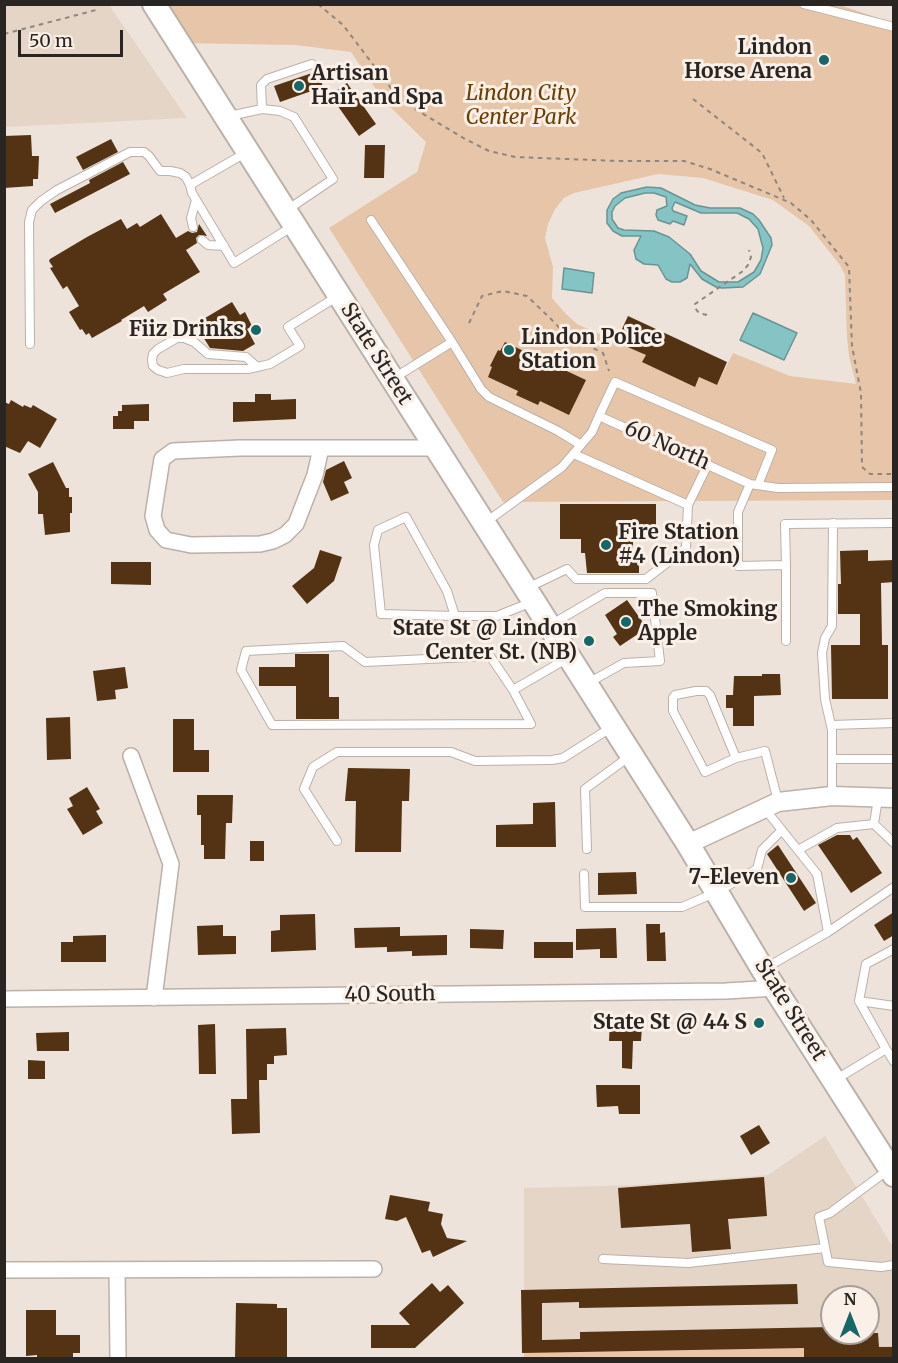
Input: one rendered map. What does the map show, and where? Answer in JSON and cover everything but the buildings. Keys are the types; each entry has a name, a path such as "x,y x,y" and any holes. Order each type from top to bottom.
{"main road":[{"name":"State Street","path":"154,4 632,755 834,1081 892,1169"}],"street":[{"path":"321,448 315,475 296,524 285,535 273,542 191,545 166,540 157,530 153,516 162,459 172,451 240,448 321,448 435,448"},
{"path":"131,756 171,864 154,998"},
{"path":"688,844 771,805 832,796 886,798"},
{"name":"40 South","path":"4,999 726,992 770,979"},
{"path":"4,1270 374,1269"},
{"path":"117,1270 118,1359"}],"lane":[{"path":"804,4 894,27"},
{"path":"262,109 261,85 267,79 312,64"},
{"path":"30,344 29,222 32,210 57,190 122,155 137,151 144,152 160,171 180,173 186,177 196,200 234,263 290,218 333,179 294,117 280,111 262,109 226,117"},
{"path":"190,185 248,151"},
{"path":"193,227 192,218 196,200"},
{"path":"371,220 481,389 489,397 581,445"},
{"path":"202,240 208,245 224,246"},
{"path":"257,367 246,357 208,354 194,342 184,338 174,340 153,354 152,363 158,370 167,373 184,369 257,367 270,364 300,346 288,327 339,295"},
{"path":"392,379 452,342"},
{"path":"599,416 615,382 772,450 738,512 738,566 786,565"},
{"name":"60 North","path":"484,524 562,466 592,432 599,416 754,484 778,488 894,487"},
{"path":"574,454 688,505"},
{"path":"455,616 447,591 406,517 378,530 375,545 381,614 455,616 498,616 567,569 576,579 646,579 686,548 688,505 708,464"},
{"path":"786,641 785,524 894,524"},
{"path":"832,796 831,725 825,699 822,653 825,638 832,626 833,524"},
{"path":"549,626 605,593 652,593 660,661 624,663 586,684"},
{"path":"343,646 365,662 490,656 513,690 531,724 272,725 241,670 246,651 343,646"},
{"path":"513,690 569,657"},
{"path":"736,758 710,695 706,692 675,695 673,711 705,772 736,758 765,751 771,805 782,830 817,874 828,932"},
{"path":"831,725 894,723"},
{"path":"337,841 304,789 313,767 337,752 451,752 475,760 552,760 563,758 613,726"},
{"path":"587,849 585,789 632,755"},
{"path":"832,759 894,759"},
{"path":"874,824 886,798"},
{"path":"798,850 837,828 874,824 894,843"},
{"path":"584,874 585,907 682,907 717,892 757,869 762,850 782,830"},
{"path":"770,979 828,932 894,887"},
{"path":"894,949 866,964 859,1001 894,1062"},
{"path":"859,1001 894,1006"},
{"path":"834,1081 886,1049"},
{"path":"892,1169 830,1213 819,1217 828,1262 881,1268 894,1265"},
{"path":"603,1259 688,1263 825,1248"}],"path":[{"path":"318,4 343,25 400,100 489,151 515,157 684,161 784,198 811,220 849,267 852,346 861,393 863,470 870,474 894,474"},
{"path":"4,34 96,10"},
{"path":"693,99 762,153 784,198"},
{"path":"707,315 699,313 695,304 744,271 751,257 749,250"},
{"path":"470,323 482,296 503,291 527,297 566,335 603,353 609,371"}],"shaded area":[{"path":"4,5 109,5 187,118 5,127"},
{"path":"825,1136 893,1247 893,1347 524,1352 524,1188 634,1185 768,1175"}],"green space":[{"name":"Lindon City Center Park","path":"837,4 893,23 893,500 503,502 329,228 417,172 426,142 384,101 351,52 296,45 180,43 166,5","holes":["658,174 703,178 773,200 809,226 840,265 845,275 847,338 856,384 790,376 733,353 717,385 699,377 694,386 643,362 646,355 577,324 552,298 553,267 545,238 555,209 564,198 574,193"]},
{"path":"894,1346 893,1358 524,1358 524,1352"}],"water":[{"path":"647,187 661,188 695,205 710,208 740,208 753,214 771,238 772,245 760,274 743,287 722,288 702,279 690,264 687,278 680,282 666,279 658,265 644,264 636,259 634,250 641,236 622,236 613,231 607,223 607,210 613,199 621,193","holes":["654,193 666,197 667,206 657,210 656,215 658,220 670,224 673,221 684,225 687,216 673,211 675,202 701,213 737,213 749,219 758,229 763,248 761,260 754,272 738,282 719,282 701,271 690,254 669,237 654,231 618,228 612,219 615,206 625,198"]},
{"path":"564,268 594,273 592,293 562,289"},
{"path":"753,313 797,333 784,360 740,340"}],"place":[{"name":"Lindon Horse Arena","path":"824,60"},
{"name":"Artisan Hair and Spa","path":"299,86"},
{"name":"Fiiz Drinks","path":"256,330"},
{"name":"Lindon Police Station","path":"509,350"},
{"name":"Fire Station #4 (Lindon)","path":"606,545"},
{"name":"The Smoking Apple","path":"626,622"},
{"name":"State St @ Lindon Center St. (NB)","path":"589,641"},
{"name":"7-Eleven","path":"791,878"},
{"name":"State St @ 44 S","path":"759,1023"}]}
